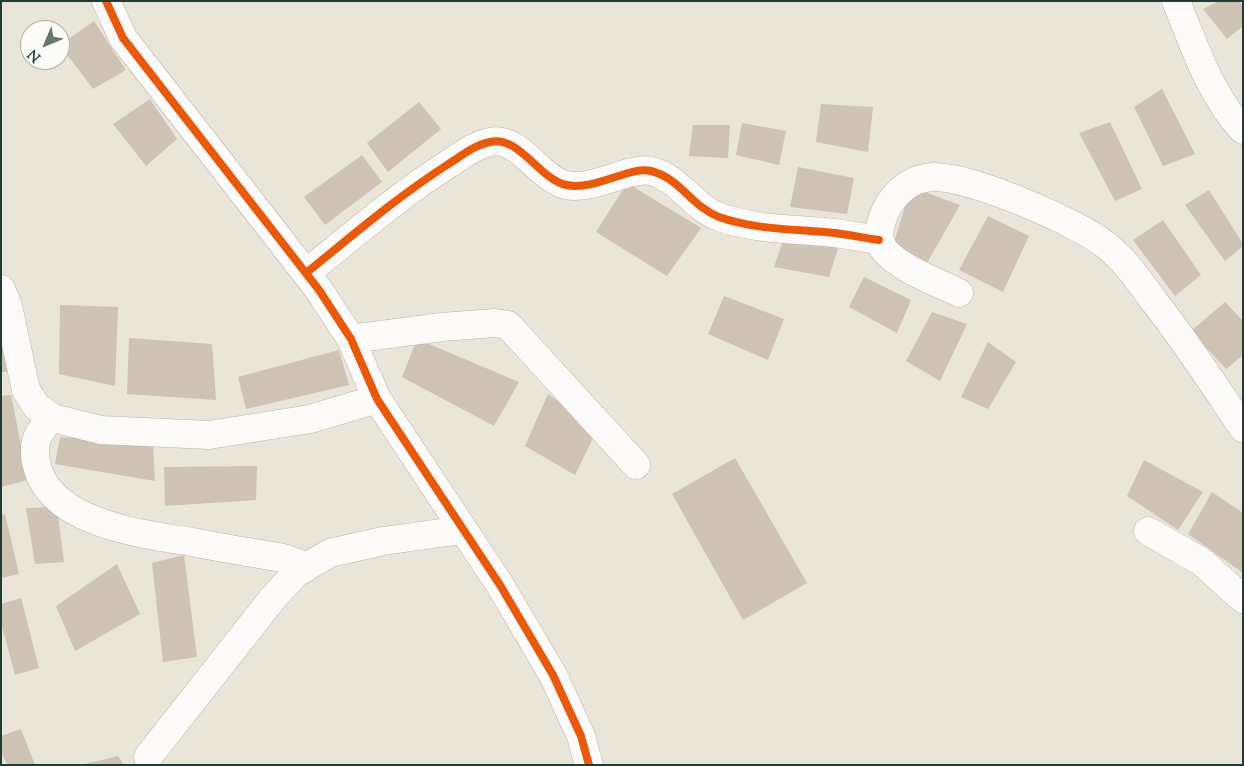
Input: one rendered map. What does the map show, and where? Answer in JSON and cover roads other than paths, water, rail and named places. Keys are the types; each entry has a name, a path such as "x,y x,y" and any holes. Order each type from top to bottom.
{"street":[{"path":"106,1 123,38 306,273 351,339 377,399 500,585 552,675 581,736 589,765"},
{"path":"1176,1 1201,62 1225,108 1243,130"},
{"path":"306,273 407,191 473,148 491,141 509,144 522,152 542,172 564,184 578,187 635,172 650,171 670,179 700,207 733,221 785,230 835,233 879,240"},
{"path":"958,293 895,260 882,248 879,240 880,227 889,204 899,191 916,179 950,177 995,191 1083,230 1107,246 1129,268 1202,364 1243,428"},
{"path":"1,289 8,306 26,390 36,406 51,417 101,430 209,435 310,419 377,399"},
{"path":"351,339 442,327 495,323 508,325 636,465"},
{"path":"51,417 37,437 34,457 40,480 50,494 63,504 79,513 126,531 283,558 306,566"},
{"path":"148,757 273,598 296,573 330,553 383,541 462,530"},
{"path":"1148,531 1202,562 1243,599"}]}
